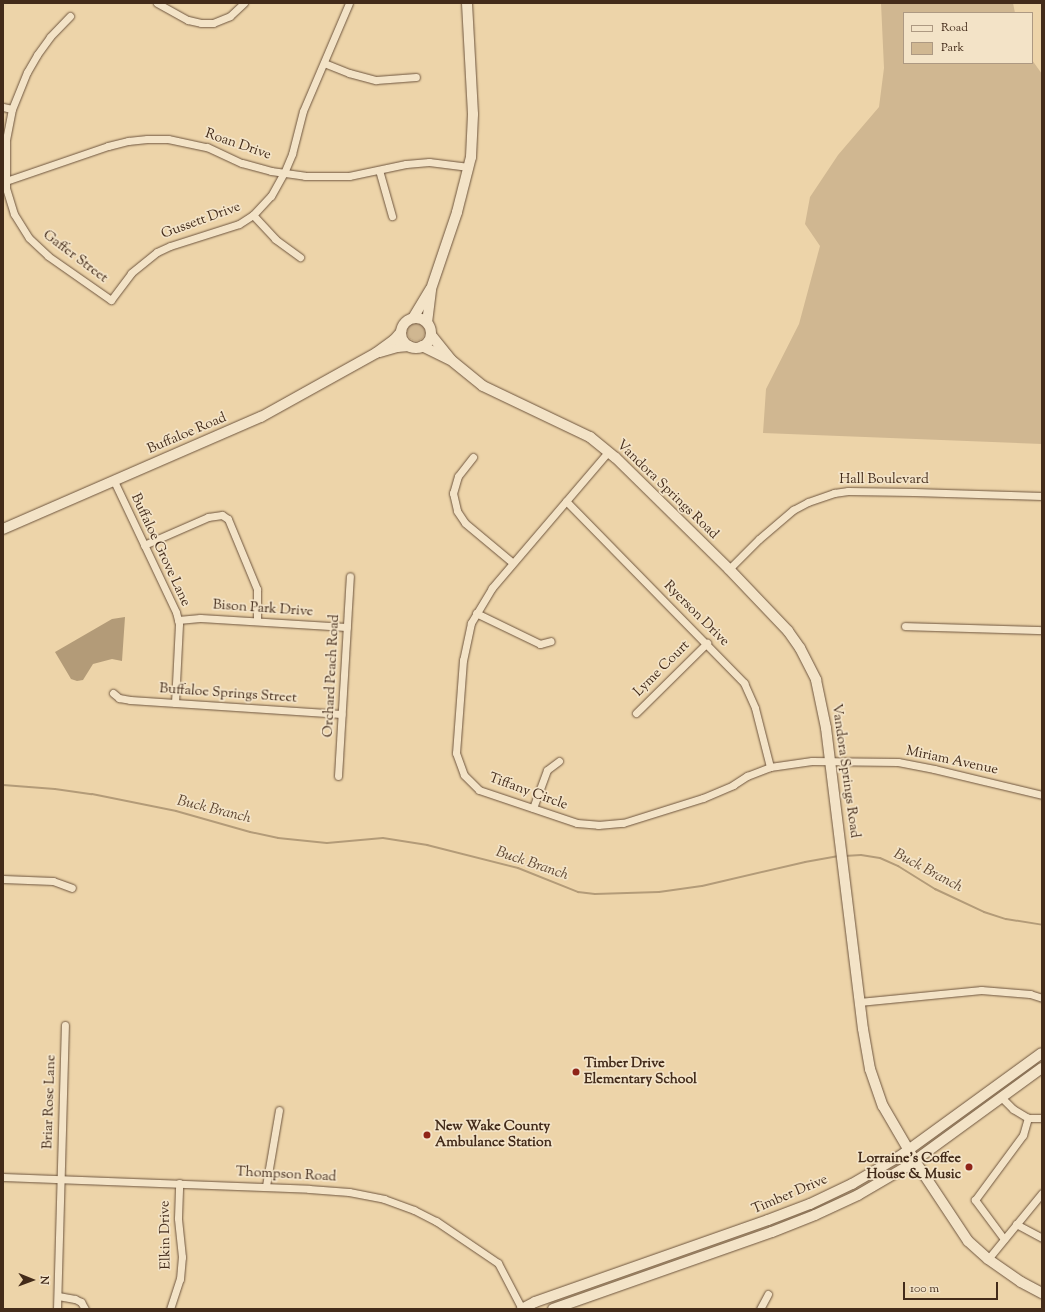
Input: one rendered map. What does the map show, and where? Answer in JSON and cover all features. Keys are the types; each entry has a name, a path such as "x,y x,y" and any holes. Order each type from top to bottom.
{"street":[{"path":"157,3 188,20 201,23 213,23 230,16 244,3"},
{"name":"Gussett Drive","path":"111,300 131,273 146,259 170,246 239,224 253,215 271,196 284,173 292,154 303,111 349,3"},
{"path":"431,289 413,318 405,323 401,332 403,340 409,346 418,348 422,346 429,340 431,335 427,323 431,289 448,240 469,167 472,146 473,114 467,3"},
{"name":"Gaffer Street","path":"70,16 50,37 37,54 27,72 12,110 6,141 4,182 14,214 29,238 48,256 111,300"},
{"path":"324,63 349,73 376,80 416,78"},
{"path":"3,107 12,110"},
{"name":"Roan Drive","path":"4,182 108,146 128,141 147,139 168,139 207,146 242,163 284,173 329,177 350,176 406,164 429,162 469,167"},
{"path":"379,170 392,216"},
{"path":"253,215 275,239 300,257"},
{"path":"413,318 421,319 427,323"},
{"name":"Buffaloe Road","path":"3,529 261,417 376,353 401,332"},
{"name":"Vandora Springs Road","path":"431,335 451,360 483,386 590,437 608,452 729,569 783,626 800,648 816,680 820,697 830,761 859,1002 870,1069 883,1106 915,1161 968,1241 988,1259 1022,1282 1042,1293"},
{"name":"Buffaloe Road","path":"376,353 409,346"},
{"name":"Vandora Springs Road","path":"422,346 451,360"},
{"name":"Tiffany Circle","path":"608,452 492,588 476,613 467,635 463,660 456,753 464,775 479,790 577,823 598,825 623,823 703,798 733,785 747,776 770,768 812,761 830,761"},
{"path":"473,457 458,476 453,493 457,511 465,523 513,563"},
{"name":"Buffaloe Grove Lane","path":"114,481 176,612 178,620 175,703"},
{"name":"Hall Boulevard","path":"729,569 759,539 793,510 808,502 834,493 848,491 1042,496"},
{"name":"Ryerson Drive","path":"566,501 707,643 744,683 750,693 770,768"},
{"path":"144,545 208,517 222,515 228,519 257,589 257,621"},
{"name":"Orchard Peach Road","path":"338,776 350,576"},
{"path":"476,613 540,644 551,641"},
{"name":"Bison Park Drive","path":"178,620 200,618 347,627"},
{"path":"905,626 1042,630"},
{"name":"Lyme Court","path":"636,713 707,643"},
{"name":"Buffaloe Springs Street","path":"113,693 120,698 130,700 342,714"},
{"path":"533,808 547,770 559,761"},
{"name":"Miriam Avenue","path":"830,761 898,762 934,769 1042,795"},
{"path":"3,879 53,881 72,888"},
{"path":"859,1002 981,990 1030,994 1042,998"},
{"name":"Briar Rose Lane","path":"58,1309 60,1179 65,1025"},
{"name":"Timber Drive","path":"522,1309 535,1302 810,1204 852,1184 909,1150 1042,1053"},
{"name":"Timber Drive","path":"553,1309 815,1216 858,1195 915,1161 1042,1068"},
{"path":"1001,1097 1013,1109 1028,1118 1042,1118"},
{"path":"266,1186 279,1110"},
{"path":"1004,1239 975,1200 1023,1135 1028,1118"},
{"name":"Thompson Road","path":"3,1177 266,1186 349,1192 384,1200 414,1210 436,1220 498,1263 522,1309"},
{"name":"Elkin Drive","path":"170,1309 180,1279 182,1257 178,1218 178,1183"},
{"path":"988,1259 1042,1193"},
{"path":"1016,1224 1042,1238"},
{"path":"760,1309 768,1294"},
{"path":"58,1296 75,1299 81,1302 85,1309"}],"green space":[{"path":"881,3 1013,3 1015,12 903,12 903,64 1033,64 1033,61 1042,74 1042,444 763,433 766,389 799,324 820,246 805,224 810,197 838,155 879,107 884,68"},
{"path":"416,323 422,326 425,332 422,338 416,341 410,338 407,332 410,326"}],"shaded area":[{"path":"125,617 122,661 112,659 93,664 83,680 77,681 71,679 55,652 112,619"}],"waterway":[{"name":"Buck Branch","path":"3,785 55,789 92,794 176,811 250,832 278,838 327,843 383,838 427,845 518,868 578,892 595,894 659,892 702,886 805,862 838,856"},
{"name":"Buck Branch","path":"844,856 861,855 880,858 898,866 935,889 984,912 1006,919 1042,925"}],"place":[{"name":"Timber Drive Elementary School","path":"576,1072"},
{"name":"New Wake County Ambulance Station","path":"427,1135"},
{"name":"Lorraine's Coffee House & Music","path":"969,1167"}]}
